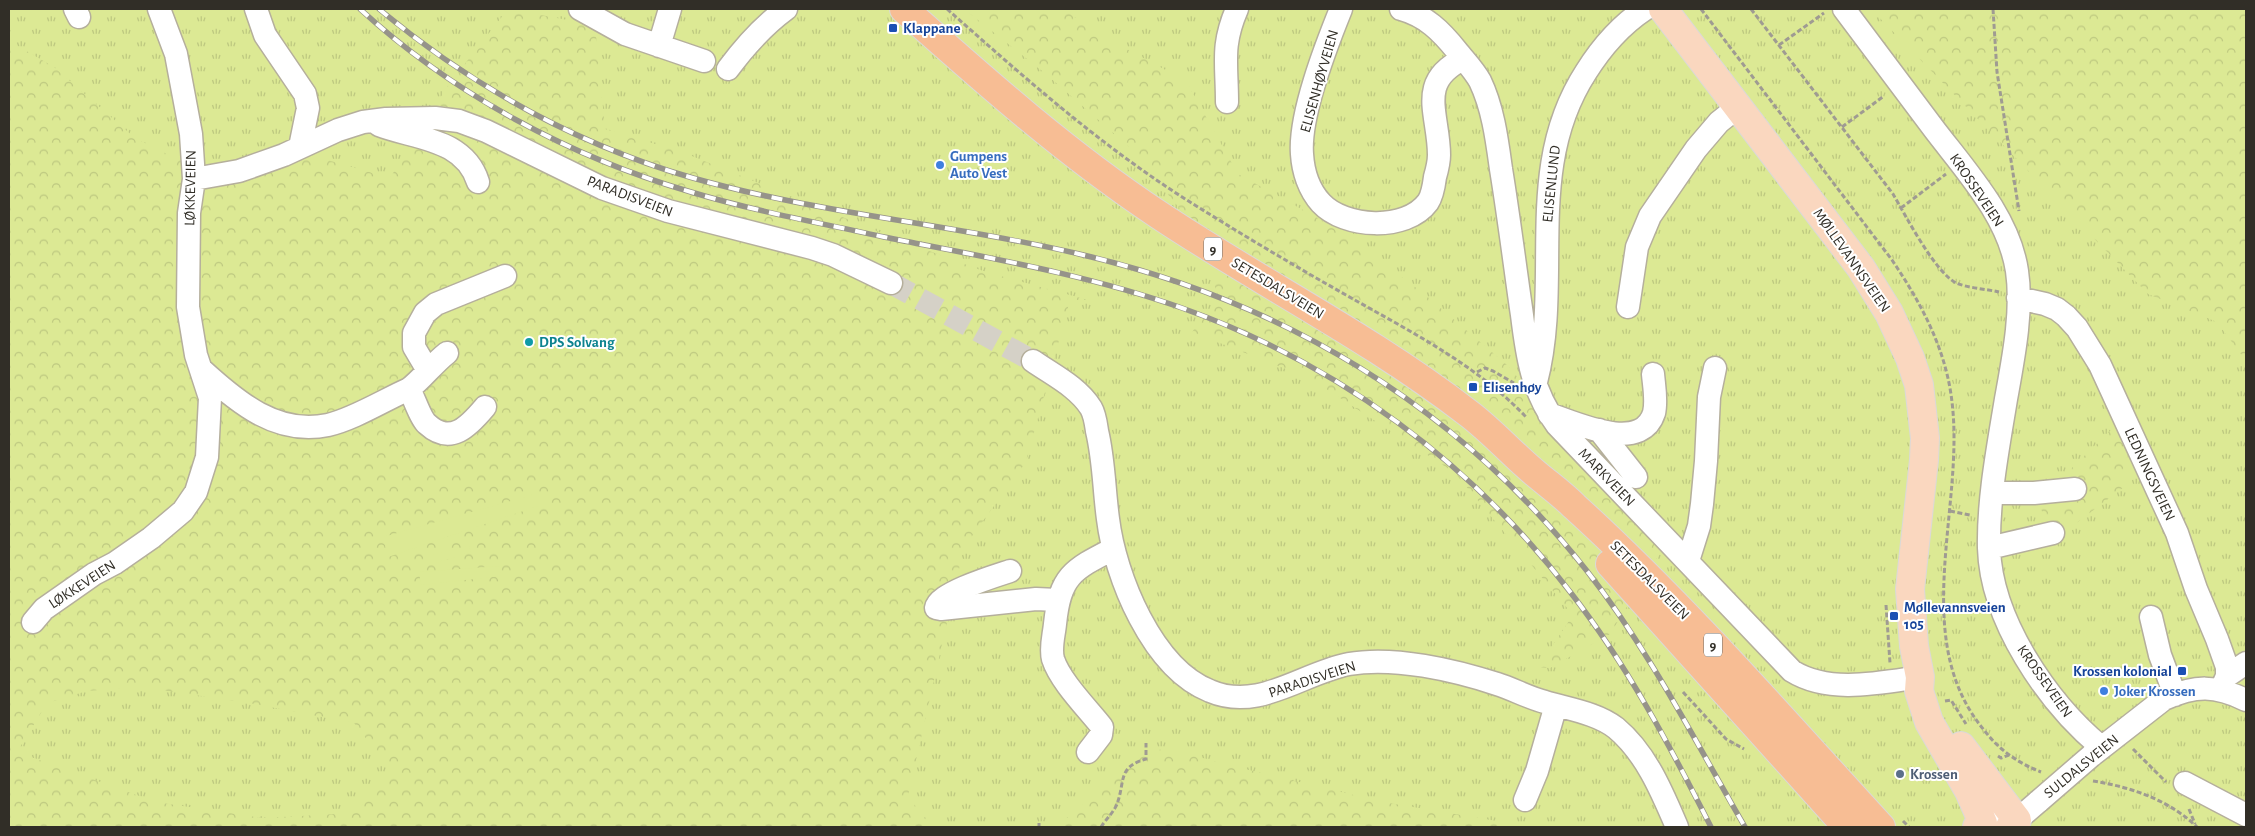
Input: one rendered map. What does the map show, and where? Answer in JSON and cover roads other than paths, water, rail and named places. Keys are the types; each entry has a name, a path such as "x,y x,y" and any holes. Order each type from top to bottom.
{"highway":[{"name":"SETESDALSVEIEN","path":"904,9 962,62 1096,172 1204,244 1413,371 1472,415 1534,473 1574,505 1651,581 1742,675 1881,827"},
{"name":"SETESDALSVEIEN","path":"1534,473 1567,516 1847,827"}],"main road":[{"name":"MØLLEVANNSVEIEN","path":"1663,9 1878,292 1902,338 1919,385 1925,438 1910,589 1914,646 1920,677 1919,691 1924,711 1969,791 1980,825"},
{"path":"1920,677 1930,688 1956,739 2014,824"}],"street":[{"name":"LØKKEVEIEN","path":"33,622 44,609 94,574 115,563 151,538 183,511 196,492 207,457 210,398 196,355 188,307 189,213 194,180 191,134 176,54 159,9"},
{"path":"256,9 264,35 305,94 308,108 300,147"},
{"path":"580,9 625,34 704,61"},
{"path":"659,46 670,9"},
{"path":"728,69 748,43 770,20 786,9"},
{"path":"1227,102 1225,57 1228,28 1237,9"},
{"name":"ELISENHØYVEIEN","path":"1342,9 1310,101 1301,143 1303,166 1310,186 1321,203 1331,211 1347,218 1374,223 1388,223 1411,215 1428,202 1434,183 1439,155 1433,96 1441,74 1449,66 1463,59"},
{"path":"1401,9 1432,24 1446,36 1480,82 1494,124 1526,345 1535,388"},
{"name":"ELISENLUND","path":"1535,388 1545,335 1547,211 1550,173 1557,134 1571,98 1591,64 1602,49 1633,17 1644,9"},
{"name":"KROSSEVEIEN","path":"1844,9 1960,164 2002,225 2007,238 2017,271 2018,298 2012,360 1993,493 1989,548 1992,573 1999,598 2020,648 2069,717 2096,751"},
{"path":"1628,307 1637,247 1650,216 1696,149 1719,122 1738,107"},
{"name":"PARADISVEIEN","path":"194,180 239,171 284,155 338,130 371,121 410,118 435,118 459,121 486,130 602,188 676,213 812,248 833,255 891,283"},
{"path":"371,121 399,132 436,141 451,148 471,166 478,182"},
{"path":"427,370 414,347 414,333 424,313 436,304 505,276"},
{"name":"LEDNINGSVEIEN","path":"2018,298 2045,304 2062,313 2077,328 2096,358 2177,533 2196,589 2218,639 2226,667 2224,683"},
{"path":"202,370 224,390 256,413 289,426 301,427 334,423 409,389 427,370 447,354"},
{"name":"PARADISVEIEN","path":"1034,361 1073,388 1093,410 1104,464 1113,549 1133,606 1148,632 1175,666 1209,691 1228,696 1248,697 1270,694 1304,679 1348,664 1398,662 1477,678 1614,726 1633,745 1648,766 1677,827"},
{"path":"1688,561 1702,504 1709,397 1715,368"},
{"path":"1549,414 1599,430 1624,434 1635,432 1644,427 1650,420 1655,405 1653,374"},
{"name":"MARKVEIEN","path":"1535,388 1549,414 1573,442 1688,561 1777,658 1803,678 1834,686 1920,677"},
{"path":"409,389 426,423 443,433 459,432 474,420 485,406"},
{"path":"1599,430 1636,477"},
{"path":"1993,493 2034,493 2075,489"},
{"path":"1989,548 2053,533"},
{"path":"1088,752 1101,735 1102,727 1070,686 1053,658 1052,647 1058,600 1067,579 1083,564 1113,549"},
{"path":"1010,571 959,590 939,601 936,608 1036,599 1058,600"},
{"path":"2151,617 2160,656 2174,695"},
{"path":"2224,683 2246,663"},
{"name":"SULDALSVEIEN","path":"2014,824 2096,751 2164,699 2224,683 2246,700"},
{"path":"1525,800 1537,772 1556,705"},
{"path":"2185,782 2246,815"},
{"path":"1980,825 2000,820 2014,824"}],"tunnel":[{"path":"891,283 1033,361"}],"railway":[{"path":"360,9 434,69 474,95 515,119 601,161 646,178 739,205 1034,267 1146,296 1239,331 1294,357 1347,388 1397,422 1445,460 1490,501 1532,546 1571,593 1611,649 1647,707 1711,827"},
{"path":"379,9 451,63 527,110 567,130 650,164 693,178 789,201 1031,244 1079,254 1154,274 1226,300 1295,331 1361,368 1423,411 1481,458 1536,512 1587,571 1610,601 1651,664 1745,827"}],"place":[{"name":"Klappane","path":"893,28"},
{"name":"Gumpens Auto Vest","path":"940,165"},
{"name":"DPS Solvang","path":"529,342"},
{"name":"Elisenhøy","path":"1473,387"},
{"name":"Møllevannsveien 105","path":"1894,616"},
{"name":"Krossen kolonial","path":"2182,671"},
{"name":"Joker Krossen","path":"2104,691"},
{"name":"Krossen","path":"1900,774"}]}
